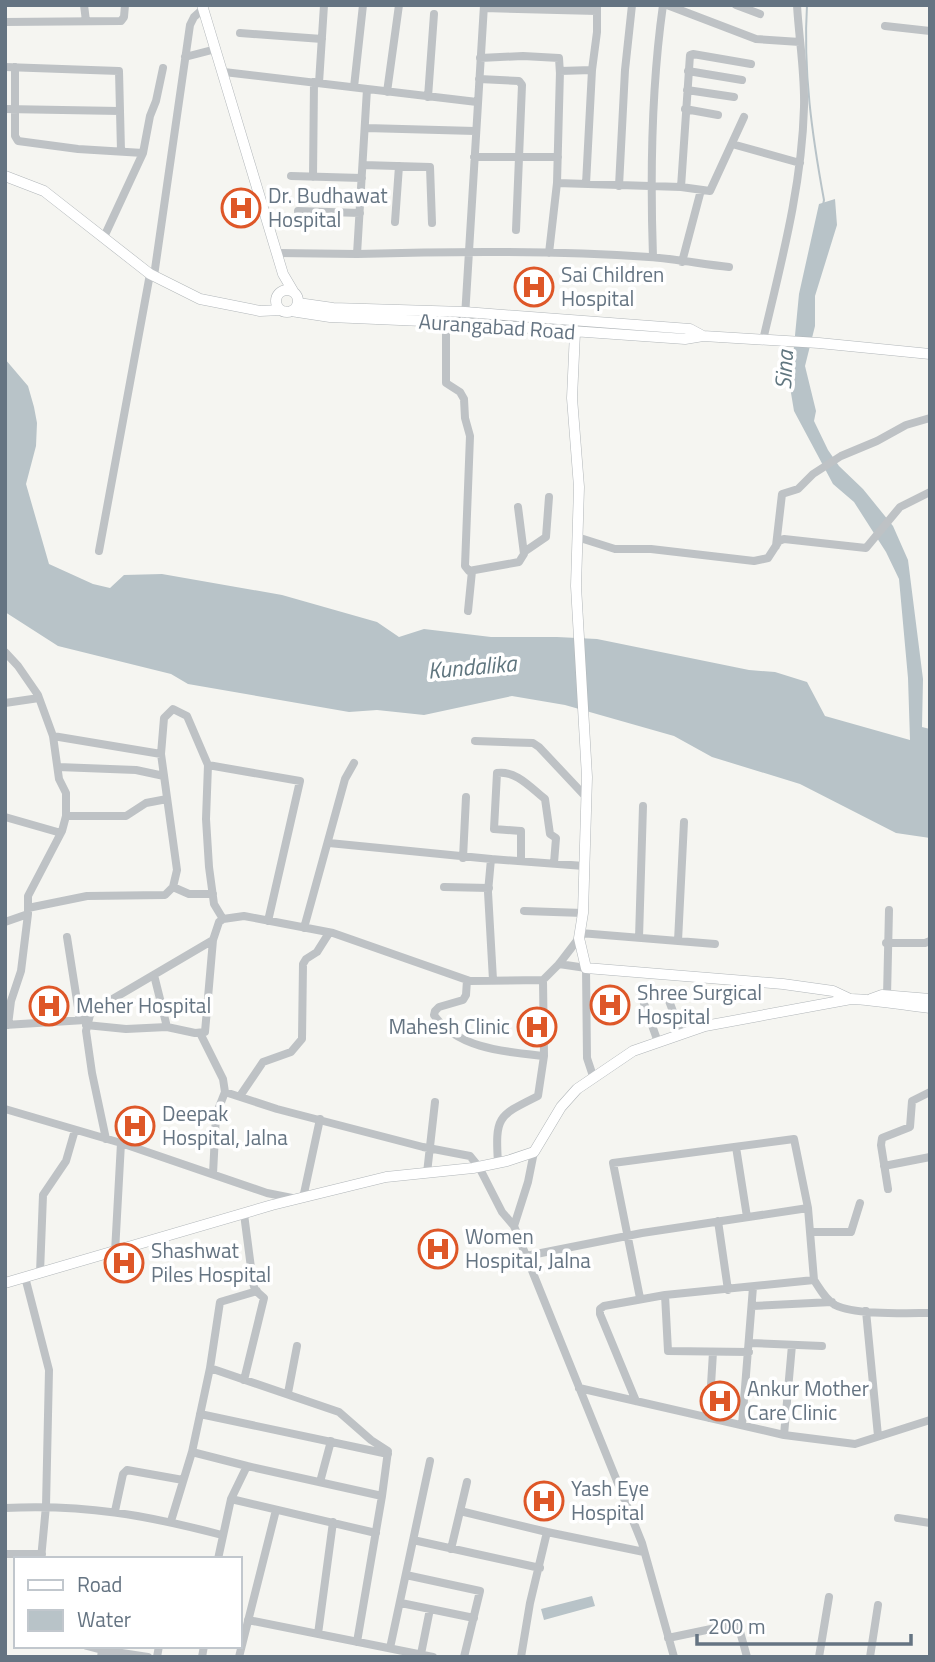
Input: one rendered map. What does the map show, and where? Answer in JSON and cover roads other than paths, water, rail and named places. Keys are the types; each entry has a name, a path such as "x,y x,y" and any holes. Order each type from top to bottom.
{"main road":[{"path":"203,7 278,253 285,303"},
{"name":"Aurangabad Road","path":"5,176 44,191 152,275 200,299 260,310 285,303 333,308 465,312 690,329 703,336"},
{"path":"283,274 293,291 286,290 285,303"},
{"name":"Aurangabad Road","path":"285,303 330,317 685,339 703,336 819,343 930,355"},
{"path":"575,332 572,398 579,487 576,586 587,777 583,913 579,935 586,968 783,984 833,991 851,999"},
{"path":"9,1282 301,1198 386,1177 479,1167 534,1152 561,1107 593,1076 633,1051 681,1033 705,1026 851,999 887,996 930,999"},
{"path":"871,999 882,1003 930,1008"}],"street":[{"path":"84,5 86,21"},
{"path":"5,22 121,21 124,19 125,5"},
{"path":"313,177 324,5"},
{"path":"354,87 363,5"},
{"path":"387,92 399,5"},
{"path":"619,186 625,70 632,5"},
{"path":"653,257 651,134 657,51 665,5 756,39 800,43"},
{"path":"736,5 760,14"},
{"path":"768,340 800,163 804,108 797,5"},
{"path":"99,551 152,275 192,21 203,7"},
{"path":"465,324 484,7 597,8 586,184"},
{"path":"428,97 434,14"},
{"path":"885,26 930,31"},
{"path":"240,33 322,39"},
{"path":"186,57 216,48"},
{"path":"681,187 690,55 751,64"},
{"path":"480,58 559,58 557,183 550,253"},
{"path":"121,151 120,74 117,70 10,67 10,109 18,141 78,149 143,153"},
{"path":"104,237 143,153 163,68"},
{"path":"560,74 560,71 592,70"},
{"path":"688,71 742,80"},
{"path":"224,72 477,102"},
{"path":"479,79 519,81 522,85 516,230"},
{"path":"357,254 368,89"},
{"path":"687,90 734,97"},
{"path":"10,109 120,111"},
{"path":"685,109 718,115"},
{"path":"557,183 681,187 701,191 712,189 744,117"},
{"path":"366,128 475,131"},
{"path":"732,144 800,163"},
{"path":"474,158 558,157"},
{"path":"363,165 432,168 432,223"},
{"path":"395,222 399,166"},
{"path":"291,176 362,178"},
{"path":"682,262 701,191"},
{"path":"298,211 360,213"},
{"path":"278,253 550,253 653,257 729,267"},
{"path":"446,323 446,383 460,392 464,399 464,418 470,436 465,566 469,571 519,562 524,552 546,537 549,497"},
{"path":"776,546 782,494 798,489 813,474 841,456 877,441 905,425 930,418"},
{"path":"577,537 615,549 651,549 754,561 768,558 779,541 789,538 866,548 900,507 930,492"},
{"path":"518,507 524,552"},
{"path":"468,611 472,571"},
{"path":"5,652 18,666 39,698 53,736 59,779 66,793 61,833 28,896 21,971 11,1001 7,1025 85,1022 126,1029 167,1027 205,1032 213,940 219,922 236,915 329,933 467,980 543,980 559,964 579,935 715,944"},
{"path":"5,703 39,698"},
{"path":"5,922 28,911 87,896 165,895 173,887 177,870 161,754 164,718 173,709 187,716 208,765 206,819 213,894 214,904 223,919"},
{"path":"53,736 161,754"},
{"path":"475,741 533,743 586,797"},
{"path":"304,928 345,779 354,763"},
{"path":"208,765 300,781 268,921"},
{"path":"58,768 136,770 164,776"},
{"path":"521,861 521,831 494,830 497,773 506,771 545,799 550,834 556,838 554,863"},
{"path":"464,858 466,797"},
{"path":"65,816 126,816 146,803 167,799"},
{"path":"639,938 643,806"},
{"path":"5,817 61,833"},
{"path":"678,941 684,822"},
{"path":"329,843 464,858 584,866"},
{"path":"491,859 489,888 493,981"},
{"path":"173,887 189,894 213,894"},
{"path":"444,887 489,888"},
{"path":"887,996 886,943 889,910"},
{"path":"524,911 583,913"},
{"path":"240,1096 263,1062 291,1052 302,1039 303,964 317,952 329,933"},
{"path":"67,937 106,1139"},
{"path":"85,1022 94,1010 213,940"},
{"path":"886,943 926,943 930,940"},
{"path":"559,964 586,968 587,1058 593,1076"},
{"path":"153,975 167,1027"},
{"path":"467,980 463,1000 439,1007 435,1011 434,1015 444,1028 495,1050 544,1056"},
{"path":"498,1163 500,1120 507,1111 538,1096 544,1056 543,980"},
{"path":"642,995 658,1042"},
{"path":"668,998 681,1033"},
{"path":"200,1032 223,1079 225,1092 216,1115 213,1174"},
{"path":"225,1092 277,1109 428,1148 470,1156 479,1167 502,1212 514,1226 579,1388 644,1552 674,1657"},
{"path":"888,1189 882,1138 910,1127 912,1101 930,1092"},
{"path":"427,1172 435,1102"},
{"path":"5,1109 121,1143 267,1192 301,1198 320,1119"},
{"path":"40,1273 43,1195 66,1161 75,1130"},
{"path":"640,1298 612,1164 794,1139 808,1208 814,1280 824,1297 837,1306 866,1311 930,1314"},
{"path":"115,1252 121,1143"},
{"path":"736,1147 747,1217"},
{"path":"514,1226 534,1152"},
{"path":"884,1166 930,1157"},
{"path":"810,1232 851,1232 860,1203"},
{"path":"526,1256 626,1236 808,1208"},
{"path":"244,1214 255,1288 264,1296 244,1380"},
{"path":"718,1221 728,1290"},
{"path":"5,1553 41,1556 46,1506 48,1366 25,1277"},
{"path":"636,1401 600,1312 604,1306 640,1298 814,1280"},
{"path":"742,1424 753,1287"},
{"path":"171,1521 192,1452 220,1302 255,1288"},
{"path":"665,1296 668,1351 713,1352 792,1345 822,1346"},
{"path":"752,1306 832,1302"},
{"path":"866,1311 878,1436"},
{"path":"785,1435 792,1345"},
{"path":"288,1393 298,1346"},
{"path":"709,1418 713,1352"},
{"path":"210,1367 338,1412 388,1451 383,1496 357,1642"},
{"path":"579,1388 785,1435 855,1444 930,1420"},
{"path":"200,1414 388,1454"},
{"path":"320,1482 331,1441"},
{"path":"192,1452 383,1496"},
{"path":"390,1648 430,1461"},
{"path":"218,1557 231,1499 247,1466"},
{"path":"115,1511 123,1474 127,1471 183,1480"},
{"path":"451,1549 467,1482"},
{"path":"231,1499 376,1533"},
{"path":"5,1508 46,1506 115,1511 171,1521 222,1535"},
{"path":"242,1645 276,1510"},
{"path":"460,1511 644,1552"},
{"path":"898,1518 930,1523"},
{"path":"318,1634 333,1522"},
{"path":"521,1657 530,1603 547,1532"},
{"path":"413,1540 540,1568"},
{"path":"406,1575 480,1591 464,1657"},
{"path":"819,1657 829,1597"},
{"path":"401,1603 474,1618"},
{"path":"870,1657 878,1605"},
{"path":"421,1654 430,1609"},
{"path":"248,1620 433,1657"},
{"path":"668,1638 735,1624 739,1628 747,1657"},
{"path":"101,1653 148,1657"}],"water":[{"name":"Kundalika","path":"835,199 837,225 815,296 815,326 805,366 816,411 814,421 828,450 893,526 908,560 923,679 922,727 930,729 930,838 896,833 800,784 712,757 674,736 565,705 512,696 424,715 377,710 349,712 188,684 171,674 58,646 5,612 5,359 28,386 34,407 37,423 36,446 26,484 49,564 93,584 110,588 124,575 162,574 282,595 377,622 399,637 424,629 491,637 597,639 749,670 775,672 807,682 825,716 910,740 908,678 899,579 886,552 854,502 833,484 794,411 790,387 799,294 819,204"},
{"path":"592,1596 595,1606 544,1620 541,1609"}],"waterway":[{"name":"Sina","path":"807,5 807,79 823,205"}],"place":[{"name":"Dr. Budhawat Hospital","path":"241,208"},
{"name":"Sai Children Hospital","path":"534,287"},
{"name":"Shree Surgical Hospital","path":"610,1005"},
{"name":"Meher Hospital","path":"49,1006"},
{"name":"Mahesh Clinic","path":"537,1027"},
{"name":"Deepak Hospital, Jalna","path":"135,1126"},
{"name":"Women Hospital, Jalna","path":"438,1249"},
{"name":"Shashwat Piles Hospital","path":"124,1263"},
{"name":"Ankur Mother Care Clinic","path":"720,1401"},
{"name":"Yash Eye Hospital","path":"544,1501"}]}
